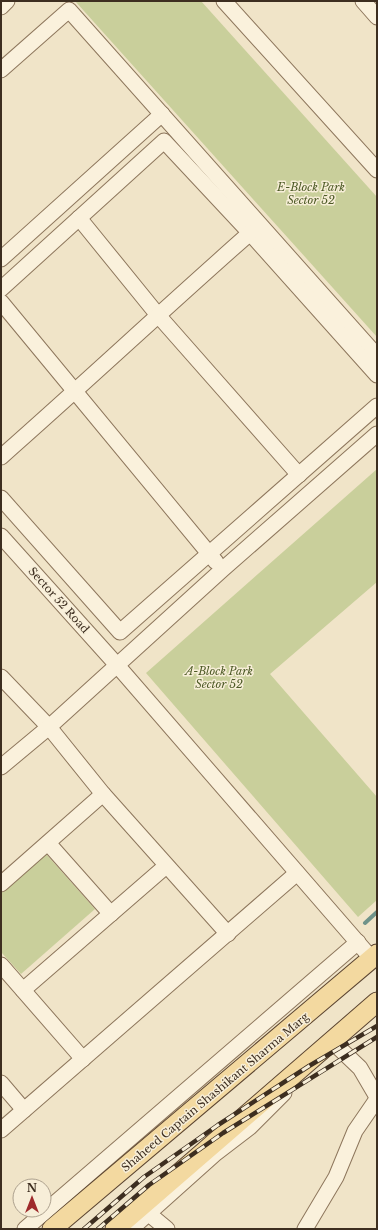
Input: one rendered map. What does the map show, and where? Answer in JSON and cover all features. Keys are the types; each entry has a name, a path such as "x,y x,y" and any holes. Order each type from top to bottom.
{"main road":[{"name":"Shaheed Captain Shashikant Sharma Marg","path":"52,1229 374,956"},
{"path":"116,1229 334,1045 377,1002"}],"street":[{"path":"1,7 8,1"},
{"path":"224,1 377,170"},
{"path":"363,1 377,16"},
{"path":"1,70 69,10 377,356"},
{"path":"1,259 162,114"},
{"path":"1,289 164,141 250,233 377,375"},
{"path":"79,218 157,314 299,475"},
{"path":"1,457 75,392 157,314 250,233"},
{"path":"1,302 223,569"},
{"path":"1,498 120,632 377,406"},
{"path":"1,767 49,727 116,664 377,434"},
{"name":"Sector 52 Road","path":"1,536 116,664 358,942 374,956"},
{"path":"1,677 49,727 103,794 228,934"},
{"path":"1,884 103,794"},
{"path":"48,843 111,914"},
{"path":"24,990 166,866"},
{"path":"1,1130 297,873"},
{"path":"25,1229 358,942"},
{"path":"1,964 83,1059"},
{"path":"131,1229 216,1153 250,1127 334,1045 360,1068 377,1098 355,1131 336,1177 305,1229"},
{"path":"1,1083 24,1110"},
{"path":"149,1214 167,1229"}],"green space":[{"name":"E-Block Park Sector 52","path":"75,1 201,1 377,197 377,337"},
{"name":"A-Block Park Sector 52","path":"377,469 377,582 270,674 377,797 377,900 358,917 146,673"},
{"path":"46,854 95,909 21,974 1,952 1,893"}],"waterway":[{"path":"365,923 377,912"}],"railway":[{"path":"84,1229 144,1177 218,1125 309,1066 377,1026"},
{"path":"98,1229 149,1185 223,1133 377,1037"}]}
